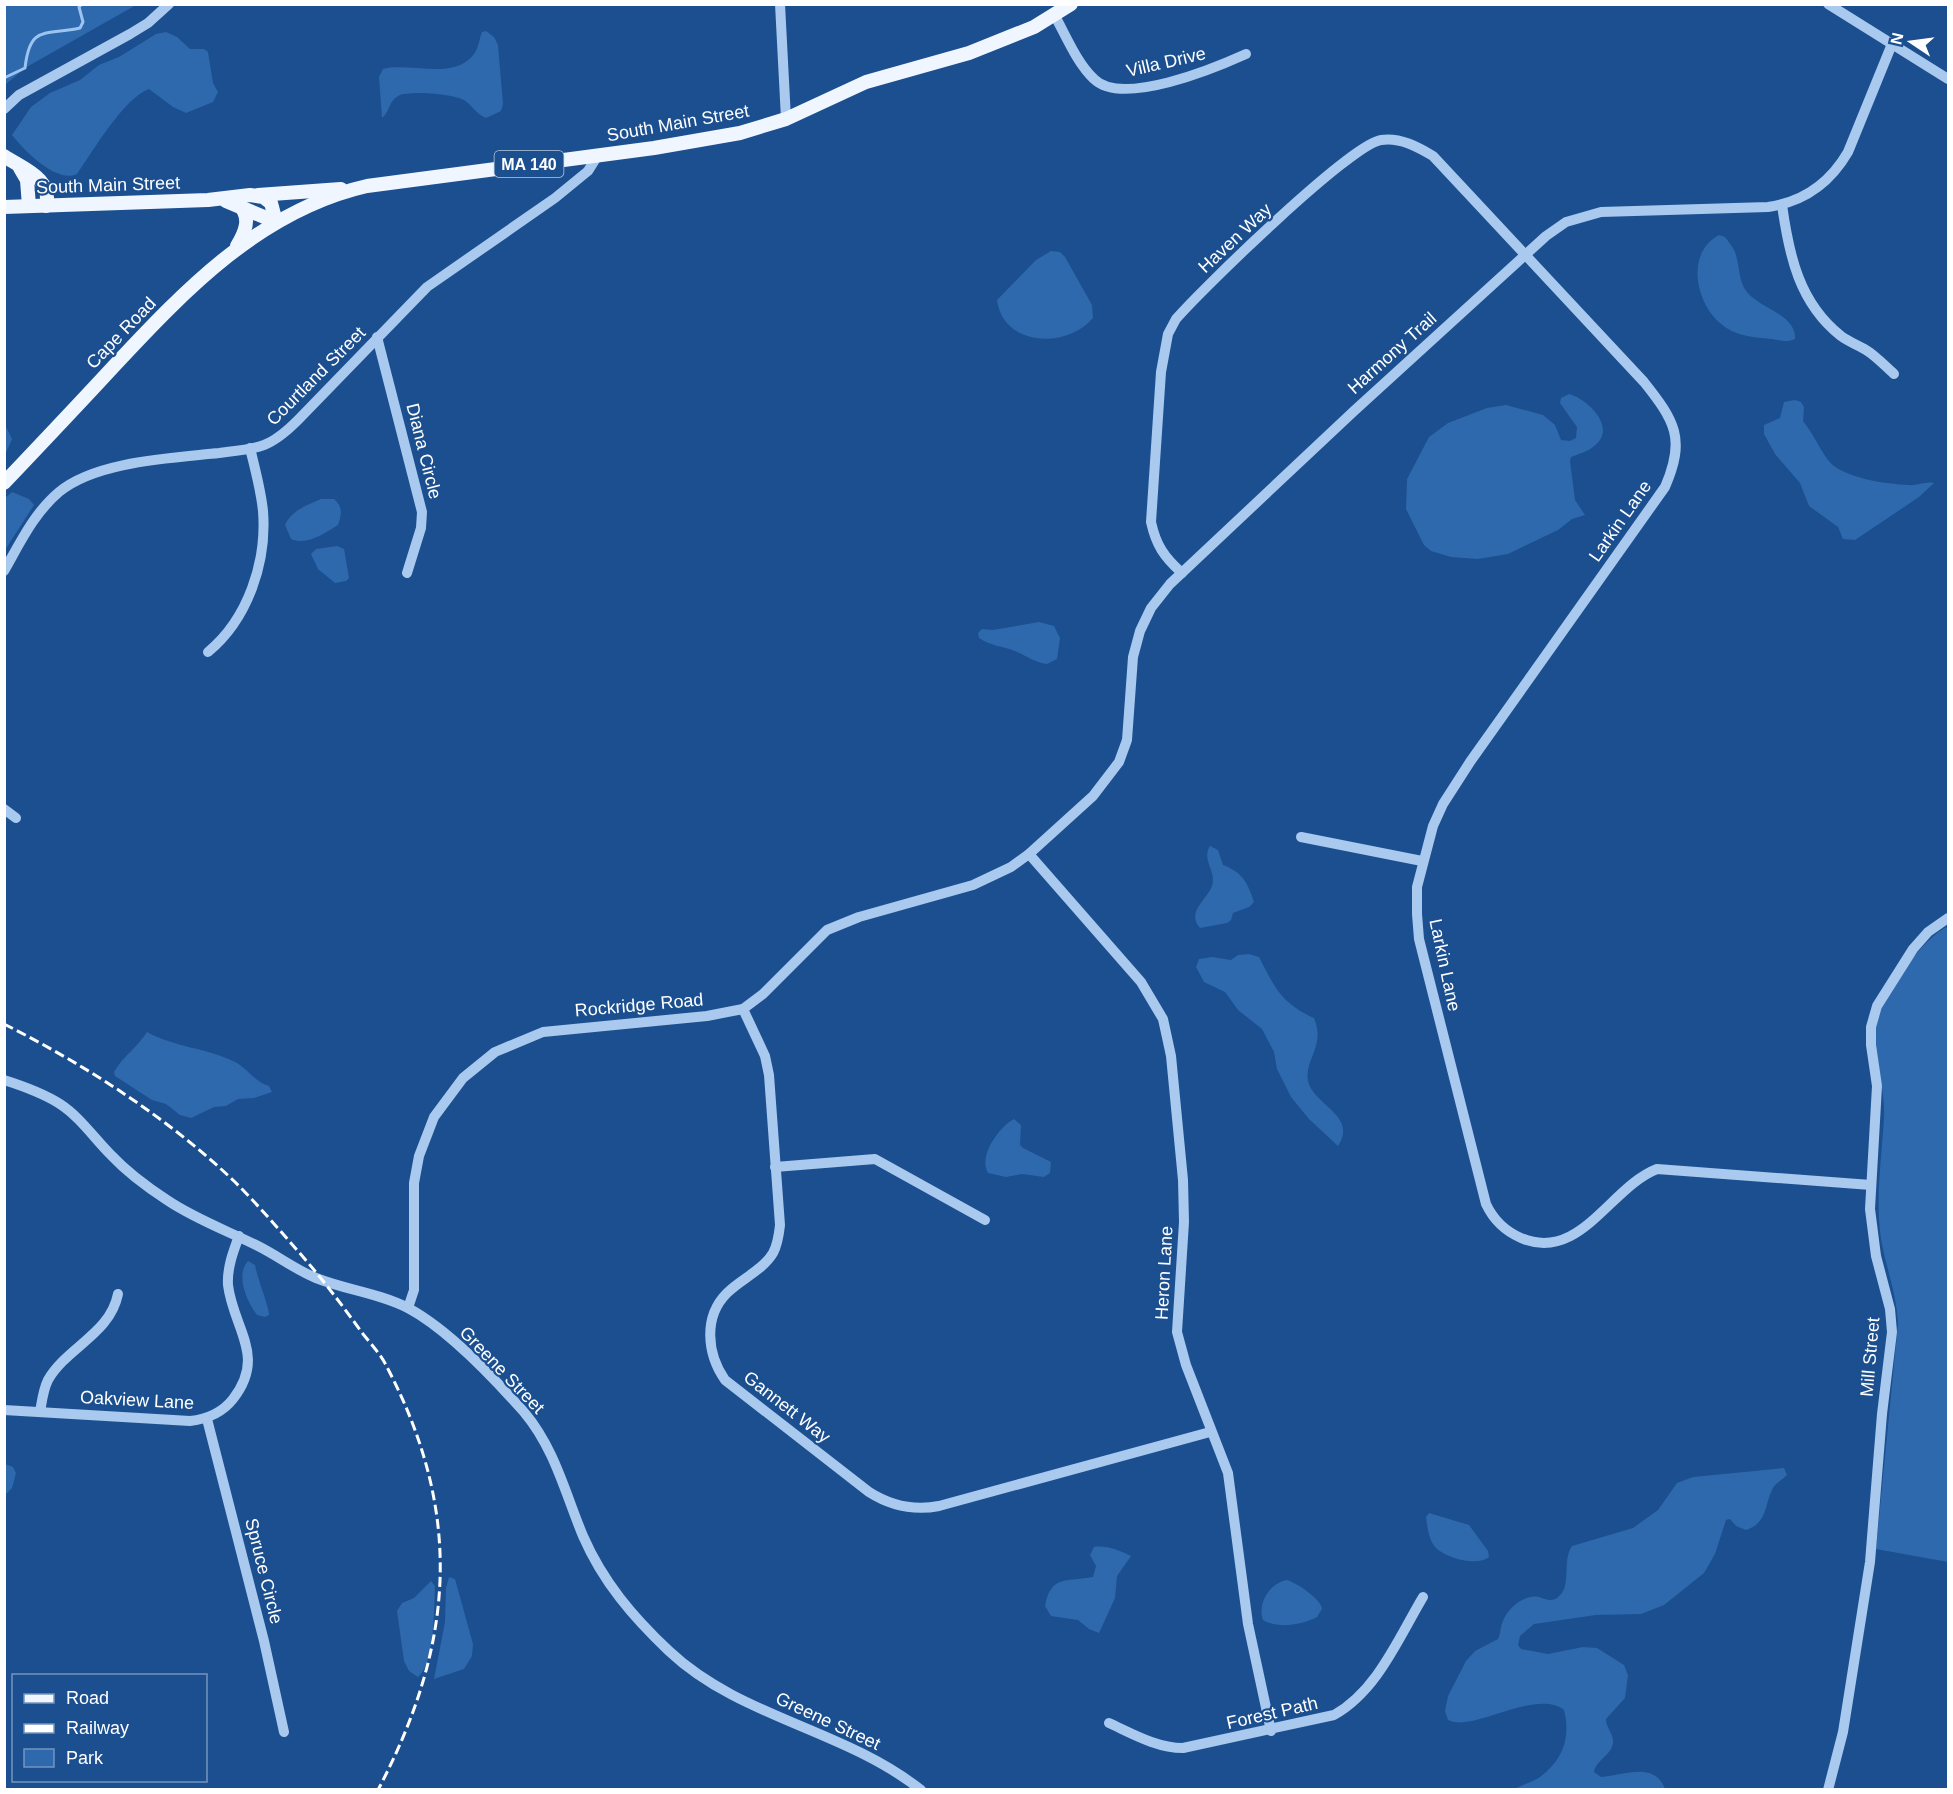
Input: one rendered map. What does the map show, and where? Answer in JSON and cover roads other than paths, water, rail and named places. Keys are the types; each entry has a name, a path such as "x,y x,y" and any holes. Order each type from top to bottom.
{"main road":[{"name":"South Main Street","path":"4,207 213,200 250,195 355,189 740,133 786,119 866,82 969,53 1055,16 1071,4"},
{"path":"4,156 40,180 69,205"},
{"path":"19,166 27,180 29,206"},
{"path":"40,180 47,190 46,206"},
{"name":"South Main Street","path":"213,200 239,205 276,222 317,202 355,189"},
{"path":"250,195 263,197 271,203 276,222"},
{"path":"232,251 246,224 245,212 239,205"},
{"name":"Cape Road","path":"4,483 167,311 232,251 276,222"}],"street":[{"path":"4,109 19,95 148,23 169,4"},
{"path":"780,4 786,119"},
{"path":"1828,4 1948,79"},
{"name":"Villa Drive","path":"1055,16 1093,78 1106,87 1129,89 1160,83 1218,67 1246,54"},
{"name":"Harmony Trail","path":"1029,854 1093,796 1119,762 1127,740 1133,657 1140,631 1151,608 1182,573 1354,411 1524,255 1566,222 1601,212 1782,205 1816,189 1839,166 1865,114 1892,44"},
{"name":"Haven Way","path":"1182,573 1167,560 1156,544 1151,522 1164,352 1168,334 1176,319 1251,245 1341,163 1365,146 1381,140 1402,141 1432,156 1524,255"},
{"name":"Courtland Street","path":"4,571 39,513 57,494 73,482 99,473 147,462 250,448 269,443 292,426 430,284 555,198 588,171 598,155"},
{"path":"1782,205 1787,240 1797,277 1806,298 1824,322 1843,338 1868,351 1894,374"},
{"name":"Larkin Lane","path":"1524,255 1644,382 1666,411 1674,427 1676,458 1665,487 1443,804 1422,861 1417,887 1419,939 1486,1204 1491,1215 1506,1230 1518,1237 1538,1243 1565,1239 1588,1226 1630,1183 1657,1169 1871,1185"},
{"name":"Diana Circle","path":"377,337 422,508 421,528 407,573"},
{"path":"208,652 226,634 238,616 253,586 260,560 263,514 250,448"},
{"path":"4,808 16,818"},
{"path":"1301,837 1422,861"},
{"name":"Rockridge Road","path":"408,1308 414,1290 414,1183 423,1143 442,1103 480,1063 511,1043 559,1028 686,1018 743,1009 763,994 827,930 859,917 973,885 1011,867 1029,854"},
{"name":"Heron Lane","path":"1029,854 1141,982 1163,1018 1171,1056 1183,1180 1184,1222 1177,1332 1183,1356 1210,1432 1228,1473 1248,1624 1270,1731"},
{"name":"Mill Street","path":"1828,1790 1843,1732 1870,1562 1882,1414 1892,1332 1888,1299 1874,1241 1871,1185 1877,1086 1870,1035 1873,1017 1883,994 1913,949 1928,932 1948,918"},
{"name":"Gannett Way","path":"743,1009 765,1056 780,1225 777,1244 764,1264 727,1293 720,1302 710,1334 712,1357 725,1380 880,1499 906,1508 923,1509 939,1506 1210,1432"},
{"name":"Greene Street","path":"4,1080 57,1102 77,1118 117,1161 167,1200 316,1278 408,1308 452,1341 525,1414 550,1451 583,1536 608,1586 668,1650 698,1676 725,1693 849,1745 900,1773 921,1790"},
{"path":"775,1167 875,1159 985,1220"},
{"name":"Oakview Lane","path":"4,1410 190,1421 207,1419 231,1402 246,1377 247,1348 229,1286 230,1264 239,1236"},
{"path":"40,1412 47,1382 57,1367 112,1314 117,1294"},
{"name":"Spruce Circle","path":"207,1419 264,1641 284,1732"},
{"name":"Forest Path","path":"1109,1723 1144,1739 1176,1748 1322,1719 1353,1702 1383,1666 1423,1598"}],"waterway":[{"path":"4,78 25,68 31,44 41,34 80,28 83,22 79,7 82,4"}],"railway":[{"path":"4,1024 66,1057 125,1095 182,1136 235,1182 306,1260 377,1351 388,1369 413,1423 429,1476 438,1529 440,1580 435,1632 422,1684 403,1736 378,1790"}]}
